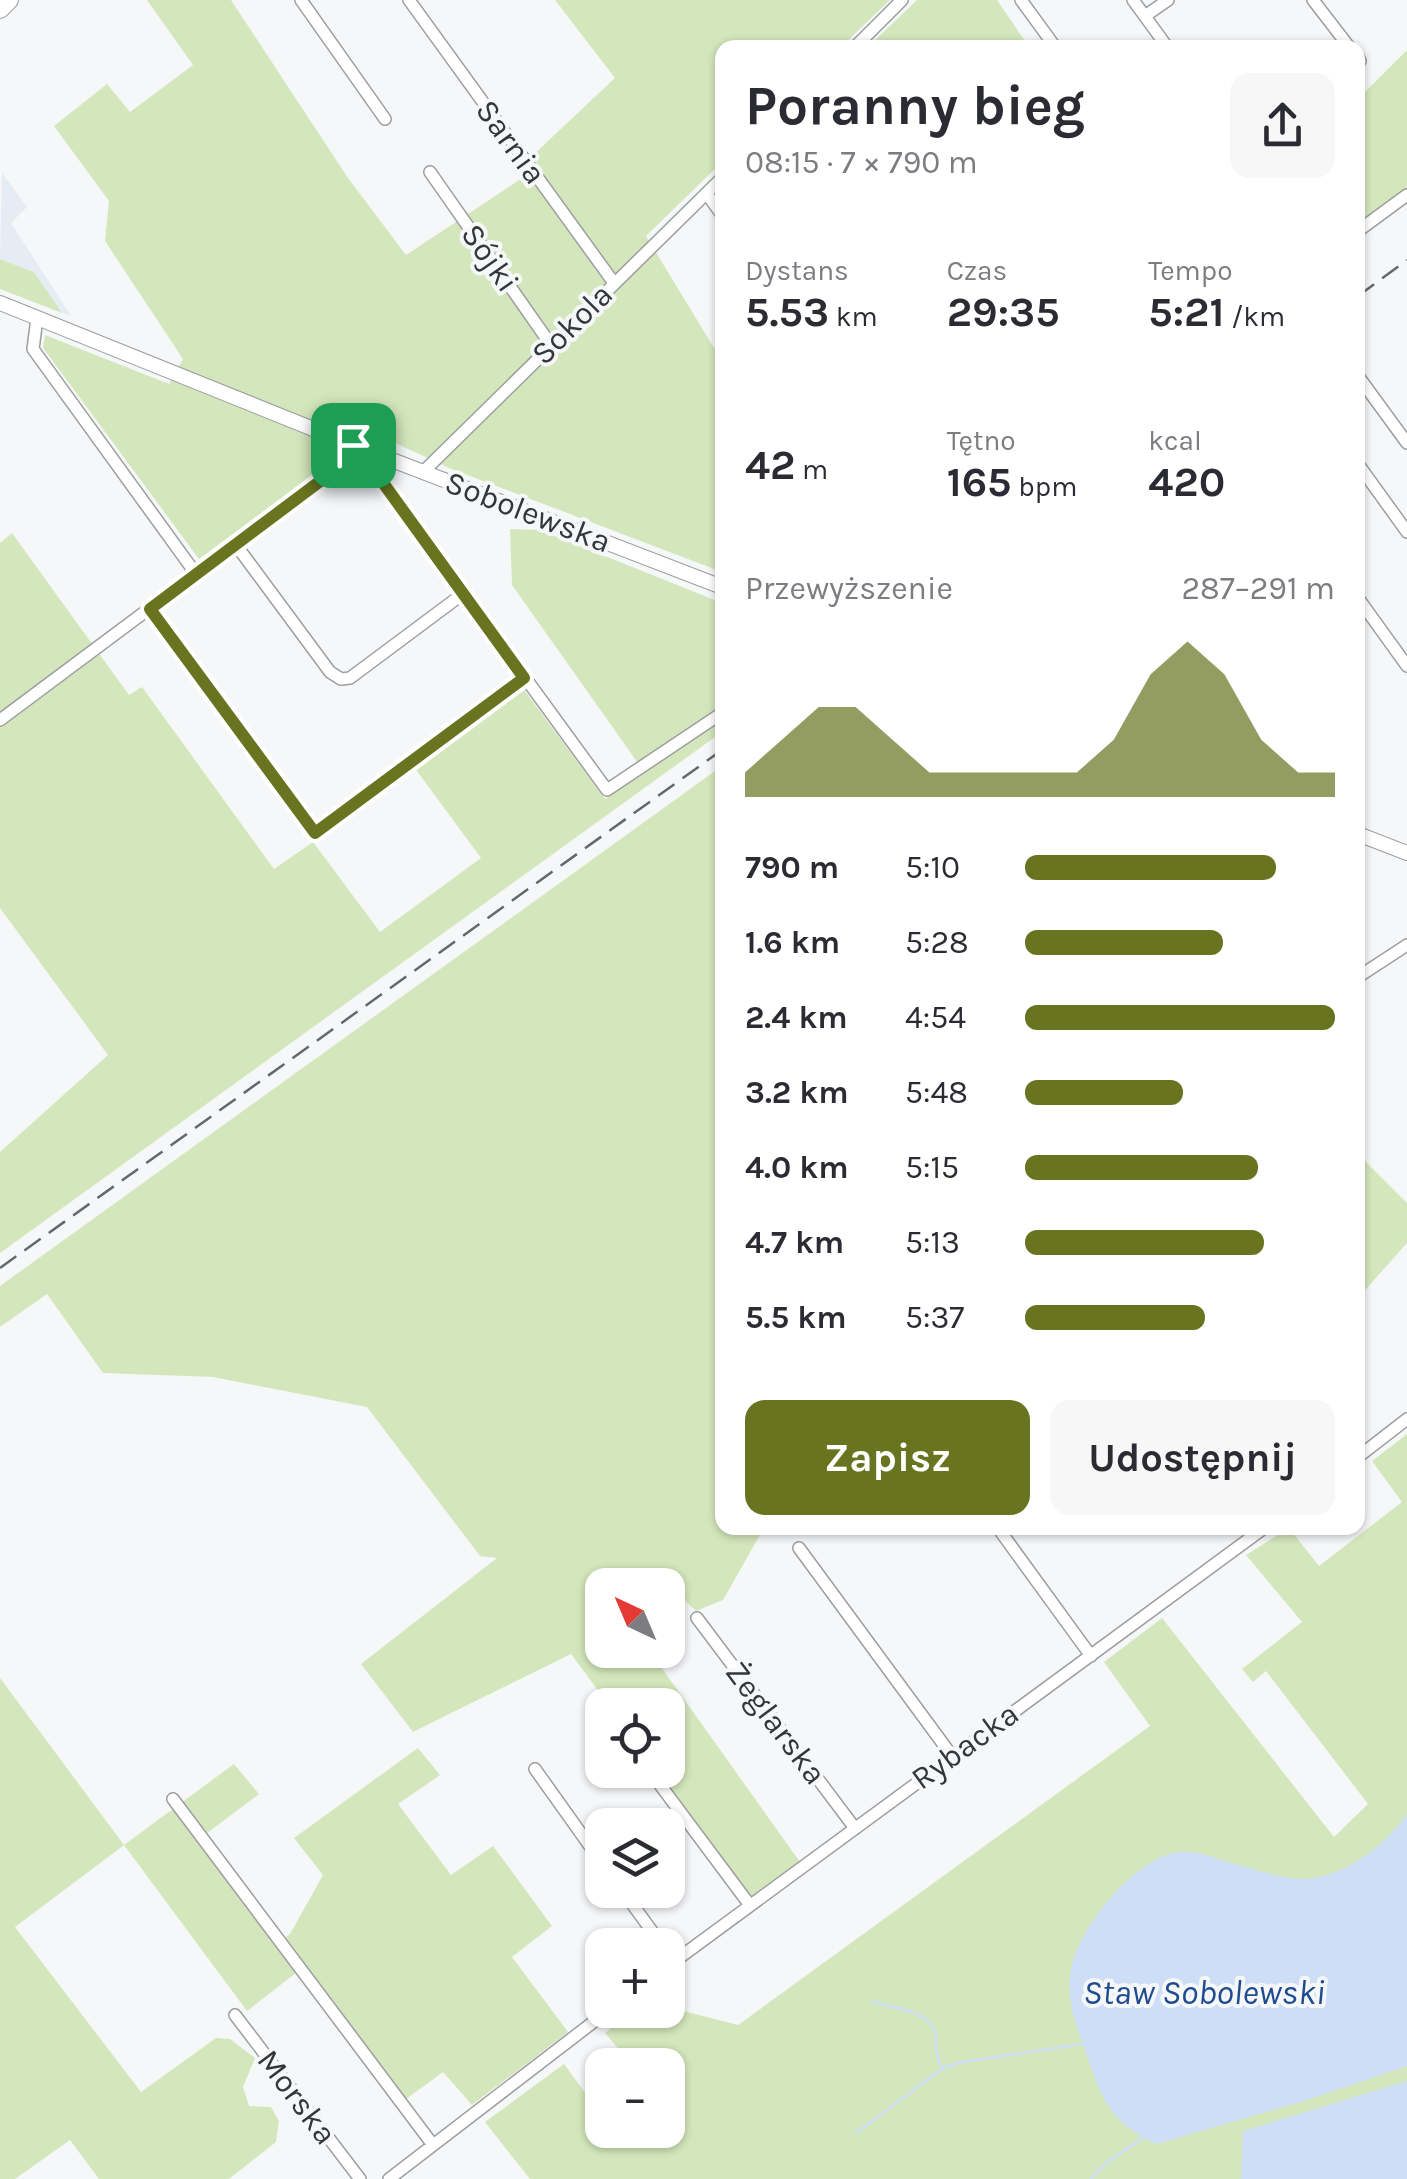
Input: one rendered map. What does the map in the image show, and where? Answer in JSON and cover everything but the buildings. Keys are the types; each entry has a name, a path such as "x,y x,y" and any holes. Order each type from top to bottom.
{"main road":[{"path":"0,9 9,0"}],"street":[{"path":"301,0 385,119"},
{"name":"Sarnia","path":"409,0 614,282"},
{"path":"862,40 902,0"},
{"path":"1022,0 1050,40"},
{"path":"1133,0 1162,40"},
{"path":"1145,16 1168,0"},
{"path":"1313,0 1344,40"},
{"name":"Sójki","path":"430,172 551,345"},
{"name":"Sokola","path":"423,472 715,185"},
{"path":"707,194 715,205"},
{"path":"1365,226 1407,195"},
{"name":"Sobolewska","path":"0,302 353,445 715,584"},
{"path":"37,318 33,349 196,574"},
{"path":"1365,386 1407,443"},
{"path":"0,720 339,467 353,445"},
{"path":"381,456 377,468 381,480 607,790 715,718"},
{"path":"1365,474 1407,532"},
{"path":"236,544 330,672 341,679 350,678 464,593"},
{"path":"1365,608 1407,666"},
{"path":"150,609 315,833 524,678"},
{"path":"1365,837 1407,853"},
{"path":"1365,973 1405,949"},
{"path":"1365,1452 1407,1420"},
{"path":"1003,1535 1091,1656"},
{"name":"Rybacka","path":"685,1950 1255,1535"},
{"path":"799,1548 952,1756"},
{"name":"Żeglarska","path":"698,1618 854,1828"},
{"path":"535,1769 585,1838"},
{"path":"663,1788 750,1904"},
{"path":"173,1799 434,2146"},
{"name":"Morska","path":"234,2014 360,2179"},
{"path":"389,2179 586,2028"}],"shaded area":[{"path":"2,173 27,207 11,223 71,316 62,313 34,272 0,259"}],"green space":[{"path":"147,0 231,0 348,178 406,255 536,169 531,157 615,78 555,0 890,0 848,40 715,40 715,169 646,236 715,349 715,569 449,468 359,426 349,433 335,459 199,559 43,348 45,335 169,384 183,359 105,241 109,201 54,126 107,84 130,112 193,65"},
{"path":"917,0 997,0 1024,40 875,40"},
{"path":"1407,50 1407,187 1365,220 1365,92"},
{"path":"0,259 34,272 62,313 0,289"},
{"path":"510,529 540,530 715,600 715,737 0,1253 0,1152 108,1055 0,908 0,543 12,533 129,695 142,687 274,869 313,842 380,932 481,858 414,767 522,687 605,799 645,773 512,585"},
{"path":"715,771 715,1535 760,1535 723,1600 696,1611 685,1601 685,1568 585,1568 585,1668 662,1668 676,1688 596,1688 571,1654 413,1732 361,1664 497,1558 480,1556 367,1407 213,1377 103,1373 47,1294 0,1327 0,1286"},
{"path":"1365,1161 1407,1203 1407,1243 1365,1290"},
{"path":"1407,1434 1407,1882 1123,2123 1157,2144 1407,2066 1407,2179 530,2179 485,2122 564,2064 585,2093 585,2148 685,2148 685,2048 618,2048 605,2033 611,2028 685,2028 685,2011 738,2025 1150,1726 1104,1662 1162,1618 1334,1837 1368,1804 1266,1671 1253,1682 1242,1669 1302,1622 1246,1555 1278,1535 1295,1535 1319,1566 1359,1535 1365,1535 1365,1531 1402,1502 1372,1461"},
{"path":"0,1678 124,1845 15,1927 141,2092 216,2038 230,2039 255,2058 243,2087 249,2106 271,2107 279,2121 276,2142 229,2179 99,2179 70,2140 15,2179 0,2179"},
{"path":"685,1701 800,1862 752,1899 670,1788 685,1788"},
{"path":"418,1748 440,1775 398,1804 451,1875 493,1846 552,1926 512,1957 568,2032 472,2105 443,2072 398,2105 297,1972 247,2011 124,1845 234,1764 259,1794 198,1840 277,1944 290,1934 323,1875 294,1838"}],"water":[{"name":"Staw Sobolewski","path":"1407,1814 1407,2066 1157,2144 1120,2120 1093,2074 1070,1994 1076,1953 1112,1897 1146,1866 1180,1852 1291,1878 1330,1874 1374,1849"},
{"path":"1407,2081 1407,2179 1241,2179 1243,2131"}],"waterway":[{"path":"872,2002 912,2012 929,2022 943,2068"},
{"path":"856,2133 943,2068 1083,2044"},
{"path":"1091,2179 1142,2138"}],"railway":[{"path":"1365,291 1407,260"},
{"path":"0,1268 715,755"}],"route":[{"path":"353,445 381,456 377,468 381,480 524,678 315,833 150,609 339,467 353,445"}]}
